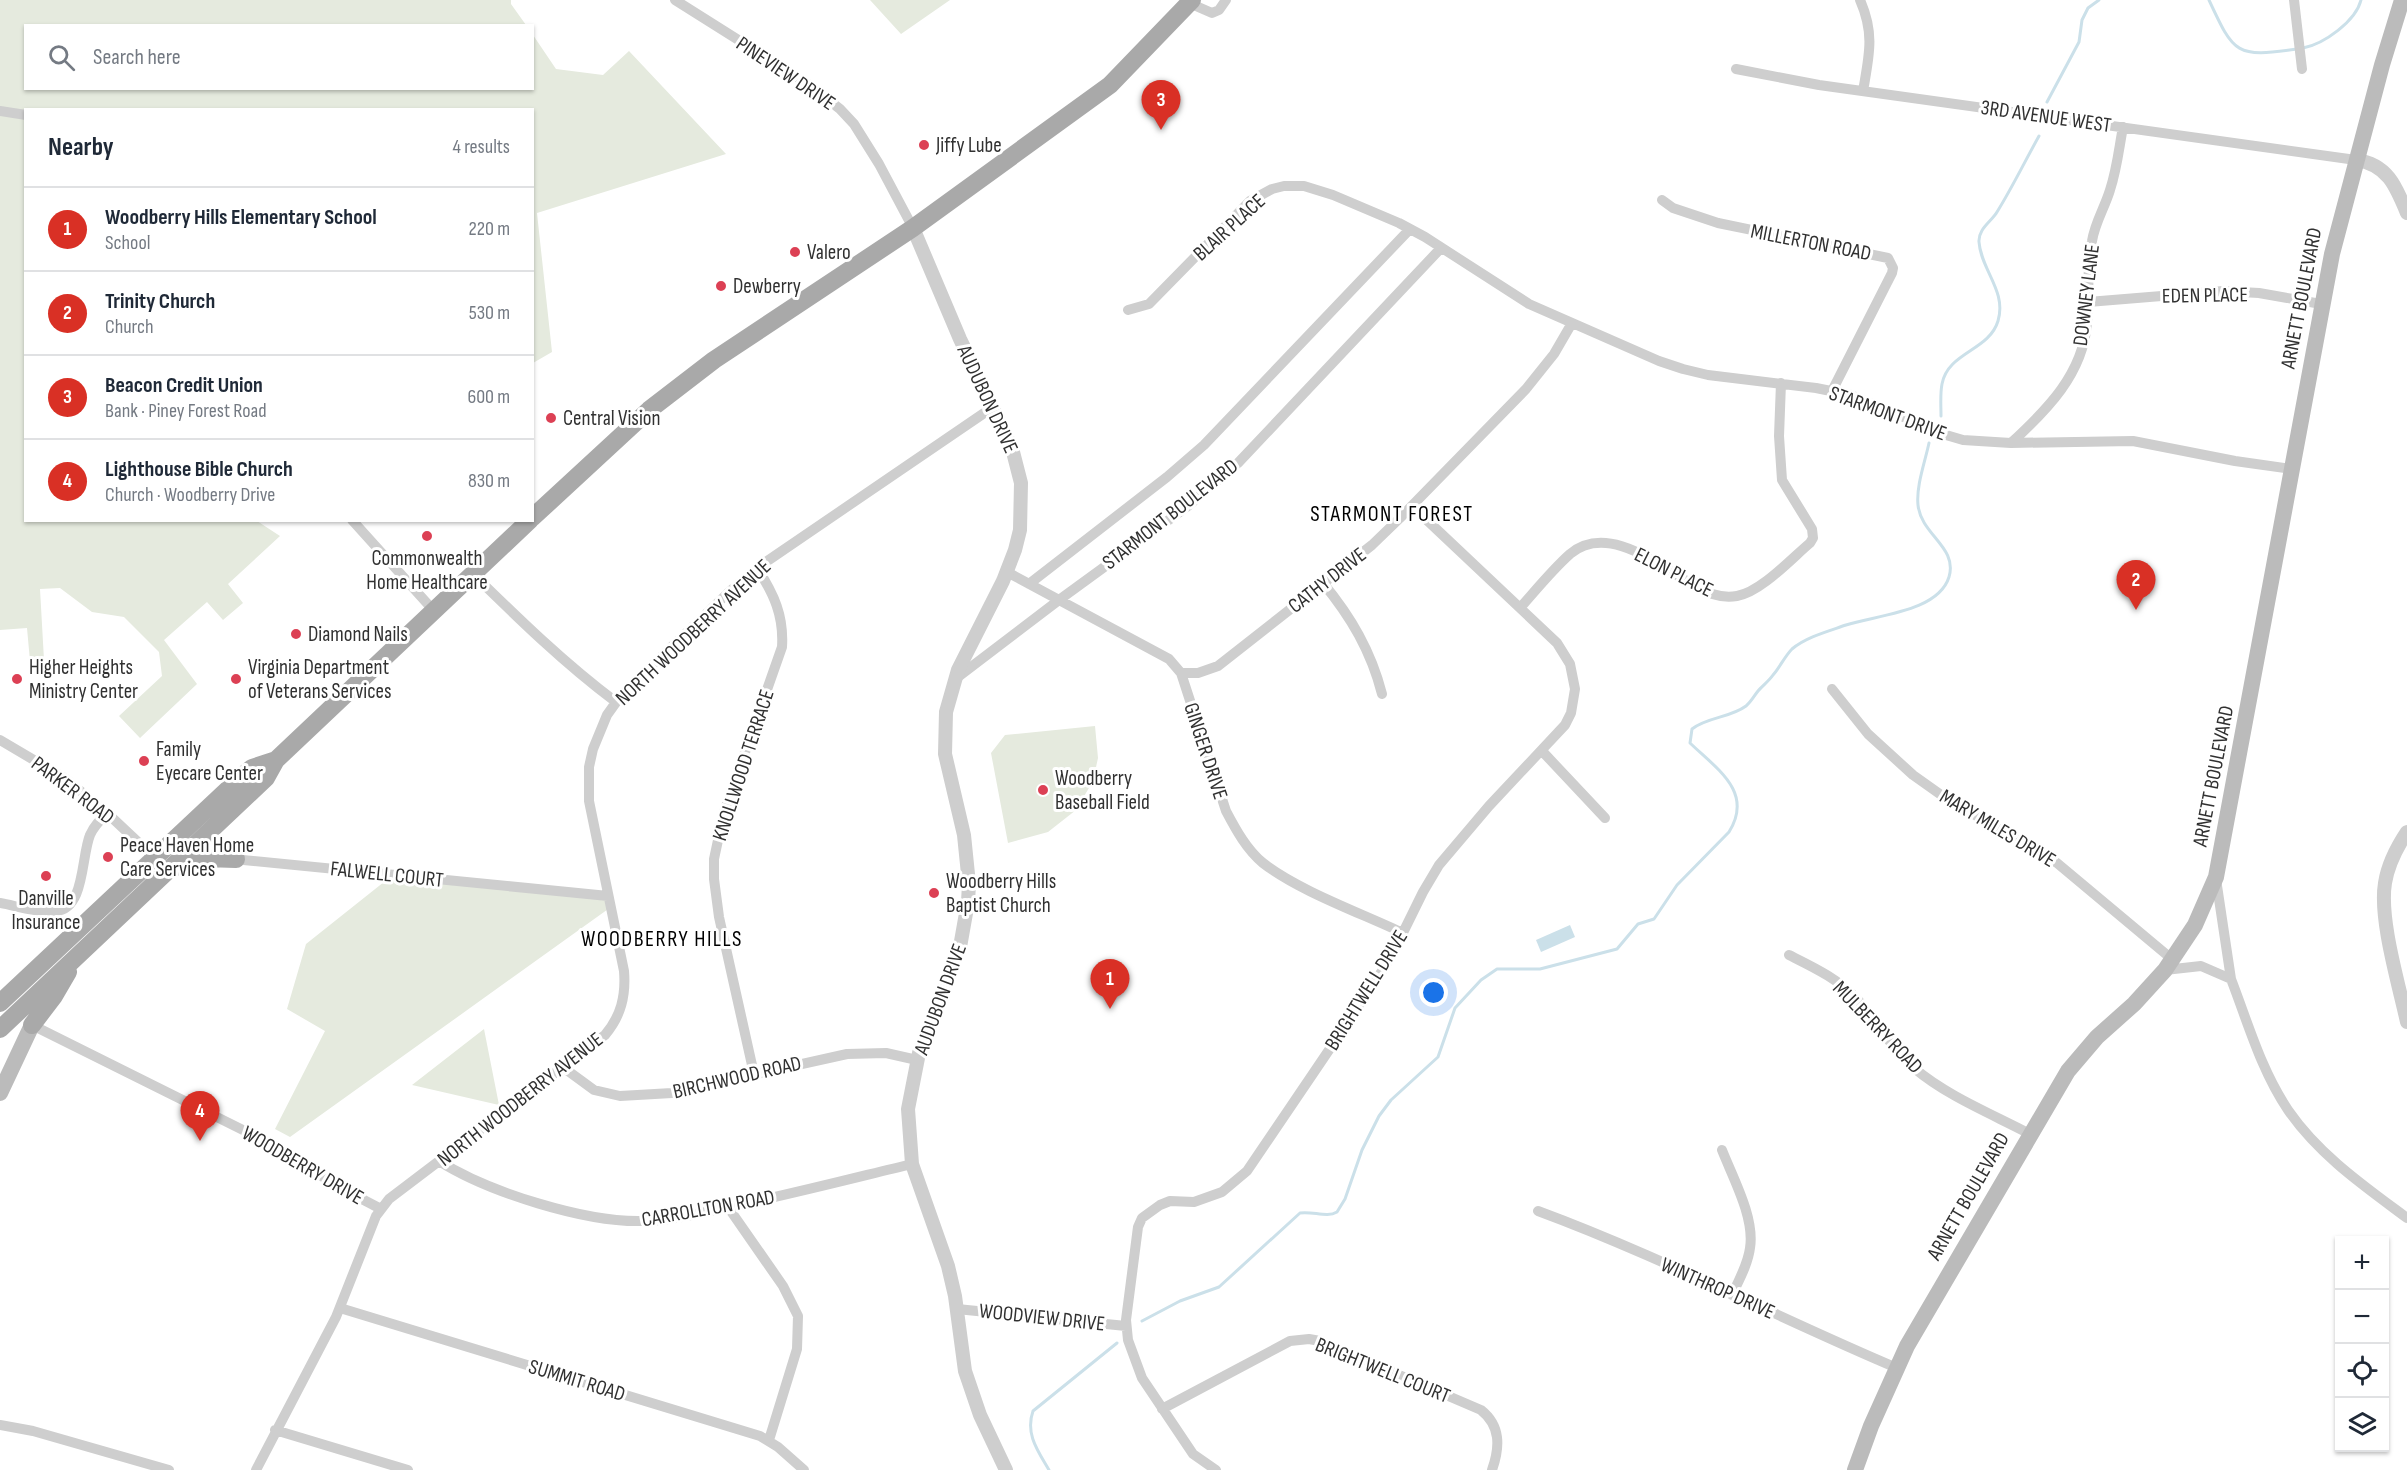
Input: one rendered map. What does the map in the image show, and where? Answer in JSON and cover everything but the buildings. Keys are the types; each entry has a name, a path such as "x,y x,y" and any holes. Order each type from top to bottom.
{"main road":[{"name":"ARNETT BOULEVARD","path":"1855,1470 1897,1368 1936,1294 2068,1071 2083,1052 2141,997 2169,965 2195,925 2216,877 2321,304 2341,213 2402,0"},
{"path":"534,516 649,410 706,366 913,228 1110,84 1191,1"},
{"path":"0,1029 169,870 197,850 266,778 276,760 528,522"},
{"path":"0,1003 240,778 252,768 276,760"},
{"path":"197,850 195,836 199,827 238,789 240,778"},
{"path":"231,812 223,828 220,844 236,859"},
{"path":"169,870 188,861 206,858 236,859"},
{"path":"0,1093 32,1025 54,996 76,956"}],"street":[{"name":"PINEVIEW DRIVE","path":"675,0 808,84 840,109 854,124 879,164 913,228"},
{"path":"1191,1 1212,13 1219,10 1226,0"},
{"path":"1860,0 1867,15 1871,41 1863,91"},
{"path":"2294,0 2301,65"},
{"name":"3RD AVENUE WEST","path":"1736,69 1863,91 2356,160"},
{"path":"0,111 24,115"},
{"name":"DOWNEY LANE","path":"2011,443 2048,408 2071,375 2085,340 2088,302 2087,269 2092,236 2114,177 2123,127"},
{"path":"2356,160 2368,162 2383,171 2407,213"},
{"name":"BLAIR PLACE","path":"1128,310 1149,304 1250,201 1272,189 1284,186 1304,186 1360,206 1410,229 1441,248"},
{"name":"MILLERTON ROAD","path":"1662,200 1673,208 1718,223 1888,258 1893,268 1892,273 1832,391"},
{"name":"AUDUBON DRIVE","path":"913,228 960,339 1012,448 1021,483 1020,530 1007,573 954,681 946,712 945,754 964,835 969,884 968,902 960,947 917,1060 908,1109 912,1164 948,1266 957,1309 960,1347 971,1394 1006,1470"},
{"name":"STARMONT BOULEVARD","path":"1029,584 1167,477 1204,445 1410,229"},
{"name":"STARMONT DRIVE","path":"1441,248 1529,304 1659,361 1683,369 1708,375 1781,383 1851,395 1946,435 1978,442 2133,441 2235,461 2291,469"},
{"name":"STARMONT BOULEVARD","path":"954,681 1059,600 1188,506 1238,463 1441,248"},
{"name":"EDEN PLACE","path":"2088,302 2223,291 2259,293 2321,304"},
{"name":"CATHY DRIVE","path":"1181,673 1198,673 1218,666 1371,545 1526,389 1554,354 1572,323"},
{"name":"ELON PLACE","path":"1520,608 1569,555 1586,545 1610,543 1634,550 1701,589 1724,597 1736,596 1756,588 1810,543 1813,538 1812,529 1782,480 1779,463 1781,383"},
{"name":"NORTH WOODBERRY AVENUE","path":"381,1209 389,1199 564,1068 605,1035 616,1020 623,1003 624,971 589,801 588,786 593,749 599,731 616,702 729,592 757,568 993,407"},
{"name":"BRIGHTWELL DRIVE","path":"1216,1470 1203,1466 1193,1454 1162,1409 1138,1368 1126,1326 1138,1227 1142,1218 1160,1204 1170,1201 1203,1200 1222,1192 1247,1172 1369,991 1439,865 1489,806 1561,731 1571,713 1575,689 1574,676 1557,643 1412,506"},
{"path":"354,522 434,611"},
{"name":"KNOLLWOOD TERRACE","path":"754,1074 726,951 714,869 716,840 724,812 782,647 782,619 777,603 757,568"},
{"path":"1007,573 1169,659 1181,673"},
{"path":"473,574 538,637 584,678 616,702"},
{"path":"1323,583 1354,625 1376,671 1382,694"},
{"name":"GINGER DRIVE","path":"1181,673 1226,811 1235,828 1255,855 1283,876 1403,933"},
{"name":"MARY MILES DRIVE","path":"1832,689 1868,734 1913,775 1944,797 2057,863 2169,965"},
{"name":"PARKER ROAD","path":"0,740 66,779 161,853 169,870"},
{"path":"1542,751 1605,818"},
{"path":"0,903 54,912 67,908 78,893 82,864 90,835 107,813"},
{"path":"2407,832 2388,870 2384,902 2407,1022"},
{"name":"FALWELL COURT","path":"161,853 197,850 236,859 608,896"},
{"path":"2216,877 2231,979 2256,1049 2288,1110 2340,1167 2407,1218"},
{"name":"MULBERRY ROAD","path":"1789,955 1840,984 1856,999 1901,1055 1927,1078 2030,1134"},
{"path":"2169,965 2201,966 2231,979"},
{"name":"WOODBERRY DRIVE","path":"32,1025 269,1143 339,1187 381,1209"},
{"name":"BIRCHWOOD ROAD","path":"564,1068 594,1090 620,1096 672,1093 847,1054 886,1053 917,1060"},
{"path":"1722,1150 1746,1213 1751,1236 1748,1261 1732,1295"},
{"name":"CARROLLTON ROAD","path":"439,1161 482,1184 596,1218 643,1221 666,1220 728,1207 912,1164"},
{"path":"728,1207 783,1286 798,1316 799,1328 795,1357 769,1440"},
{"path":"256,1470 340,1308 376,1216 381,1209"},
{"name":"WINTHROP DRIVE","path":"1538,1211 1586,1229 1897,1368"},
{"name":"SUMMIT ROAD","path":"340,1308 769,1440 804,1470"},
{"name":"WOODVIEW DRIVE","path":"957,1309 1126,1326"},
{"name":"BRIGHTWELL COURT","path":"1162,1409 1290,1341 1310,1339 1368,1360 1481,1410 1494,1423 1497,1433 1498,1443 1492,1470"},
{"path":"0,1425 43,1434 169,1470"},
{"path":"275,1430 408,1470"}],"shaded area":[{"path":"0,0 511,0 511,4 525,24 24,24 24,90 534,90 534,36 556,69 603,75 629,51 726,154 537,213 552,352 534,362 534,108 24,108 24,522 259,522 280,536 228,584 243,603 223,620 207,602 164,640 197,684 140,738 119,716 162,676 159,652 124,617 92,612 60,588 40,589 44,660 30,661 27,628 0,630"},
{"path":"870,0 950,0 901,34"},
{"name":"Woodberry Baseball Field","path":"1095,726 1098,758 1093,781 1076,810 1048,832 1008,843 991,753 1005,735"},
{"path":"394,874 608,896 611,907 290,1137 275,1129 325,1031 287,1009 306,944"},
{"path":"484,1029 499,1105 412,1085"}],"water":[{"path":"1570,925 1575,937 1541,952 1536,940"}],"waterway":[{"path":"2047,102 2079,42 2082,20 2088,8 2099,0"},
{"path":"2209,0 2225,32 2240,48 2249,52 2261,53 2297,49"},
{"path":"2303,48 2320,42 2338,30 2353,16 2361,0"},
{"path":"1941,416 1941,388 1946,373 1960,358 1986,339 1998,321 1999,300 1984,262 1979,237 2003,203 2039,136"},
{"path":"1142,1321 1180,1301 1219,1287 1300,1213 1333,1214 1337,1212 1345,1199 1362,1150 1379,1116 1391,1100 1438,1057 1455,1008 1481,980 1497,969 1540,969 1617,949 1638,924 1654,919 1677,885 1729,832 1736,818 1735,793 1721,772 1690,743 1692,729 1746,706 1789,652 1804,641 1846,625 1920,605 1943,589 1949,577 1948,557 1925,525 1918,505 1920,482 1929,443"},
{"path":"1049,1470 1032,1435 1033,1411 1117,1343"}],"place":[{"name":"Beacon Credit Union","path":"1161,130"},
{"name":"Jiffy Lube","path":"924,145"},
{"name":"Valero","path":"795,252"},
{"name":"Dewberry","path":"721,286"},
{"name":"Central Vision","path":"551,418"},
{"name":"Commonwealth Home Healthcare","path":"427,536"},
{"name":"Trinity Church","path":"2136,610"},
{"name":"Diamond Nails","path":"296,634"},
{"name":"Higher Heights Ministry Center","path":"17,679"},
{"name":"Virginia Department of Veterans Services","path":"236,679"},
{"name":"Family Eyecare Center","path":"144,761"},
{"name":"Woodberry Baseball Field","path":"1043,790"},
{"name":"Peace Haven Home Care Services","path":"108,857"},
{"name":"Danville Insurance","path":"46,876"},
{"name":"Woodberry Hills Baptist Church","path":"934,893"},
{"name":"Woodberry Hills Elementary School","path":"1110,1009"},
{"name":"Lighthouse Bible Church","path":"200,1141"}],"district":[{"name":"STARMONT FOREST","path":"1392,513"},
{"name":"WOODBERRY HILLS","path":"662,938"}]}
